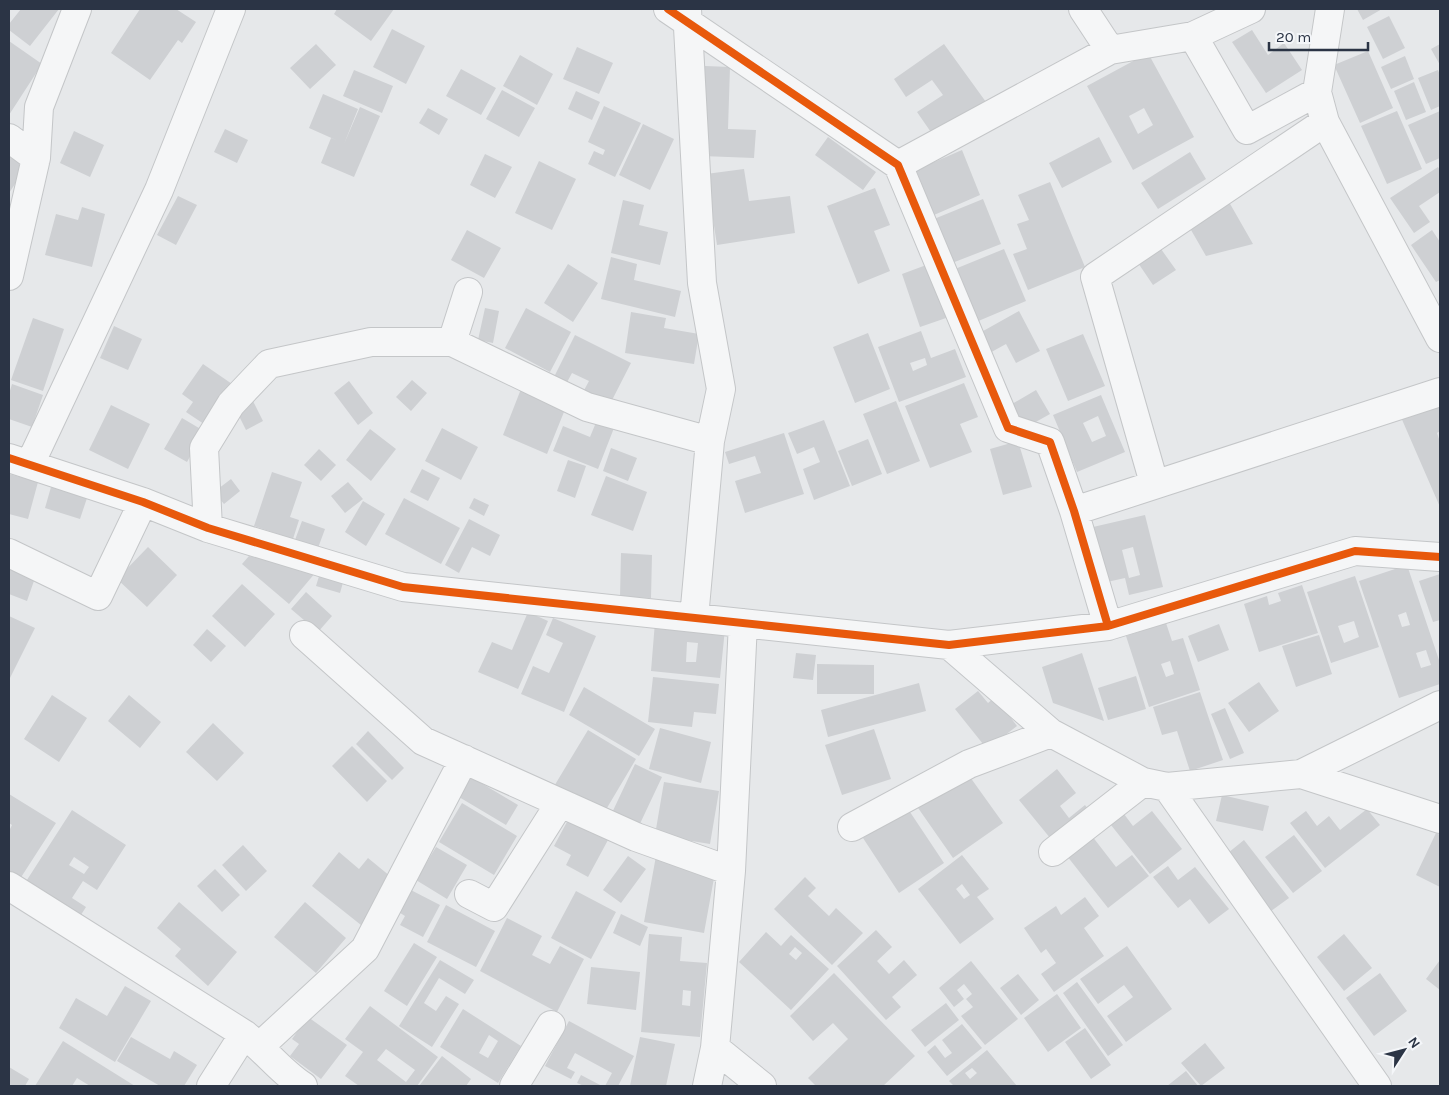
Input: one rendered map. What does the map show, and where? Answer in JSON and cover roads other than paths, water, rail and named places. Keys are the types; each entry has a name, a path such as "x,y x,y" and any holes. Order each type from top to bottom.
{"street":[{"path":"9,276 36,158 39,107 77,9"},
{"path":"231,9 159,190 19,461 143,502 208,528 403,587 950,645 1108,626 1355,551 1440,557"},
{"path":"1083,9 1110,50"},
{"path":"898,165 1110,50 1193,36 1251,9"},
{"path":"1330,9 1318,92 1325,122 1440,338"},
{"path":"680,13 898,165 1008,428 1050,442 1074,510 1108,626"},
{"path":"680,13 702,283 721,388 710,441 694,618"},
{"path":"1193,36 1247,130 1318,92"},
{"path":"1154,484 1095,277 1325,122"},
{"path":"9,138 36,158"},
{"path":"452,342 468,292"},
{"path":"208,528 204,448 231,404 269,364 371,342 452,342 587,407 710,441"},
{"path":"1074,510 1440,392"},
{"path":"9,553 98,596 143,502"},
{"path":"707,1086 715,1048 731,871 743,623"},
{"path":"304,635 423,741 636,837 731,871"},
{"path":"950,645 1051,733 1155,784 1377,1086"},
{"path":"1301,774 1440,705"},
{"path":"852,827 969,764 1051,733"},
{"path":"211,1086 252,1040 365,949 464,760"},
{"path":"1053,852 1155,784 1301,774 1440,819"},
{"path":"469,894 494,907 560,803"},
{"path":"9,886 252,1040 291,1079 303,1086"},
{"path":"514,1086 551,1025"},
{"path":"715,1048 762,1086"}]}
